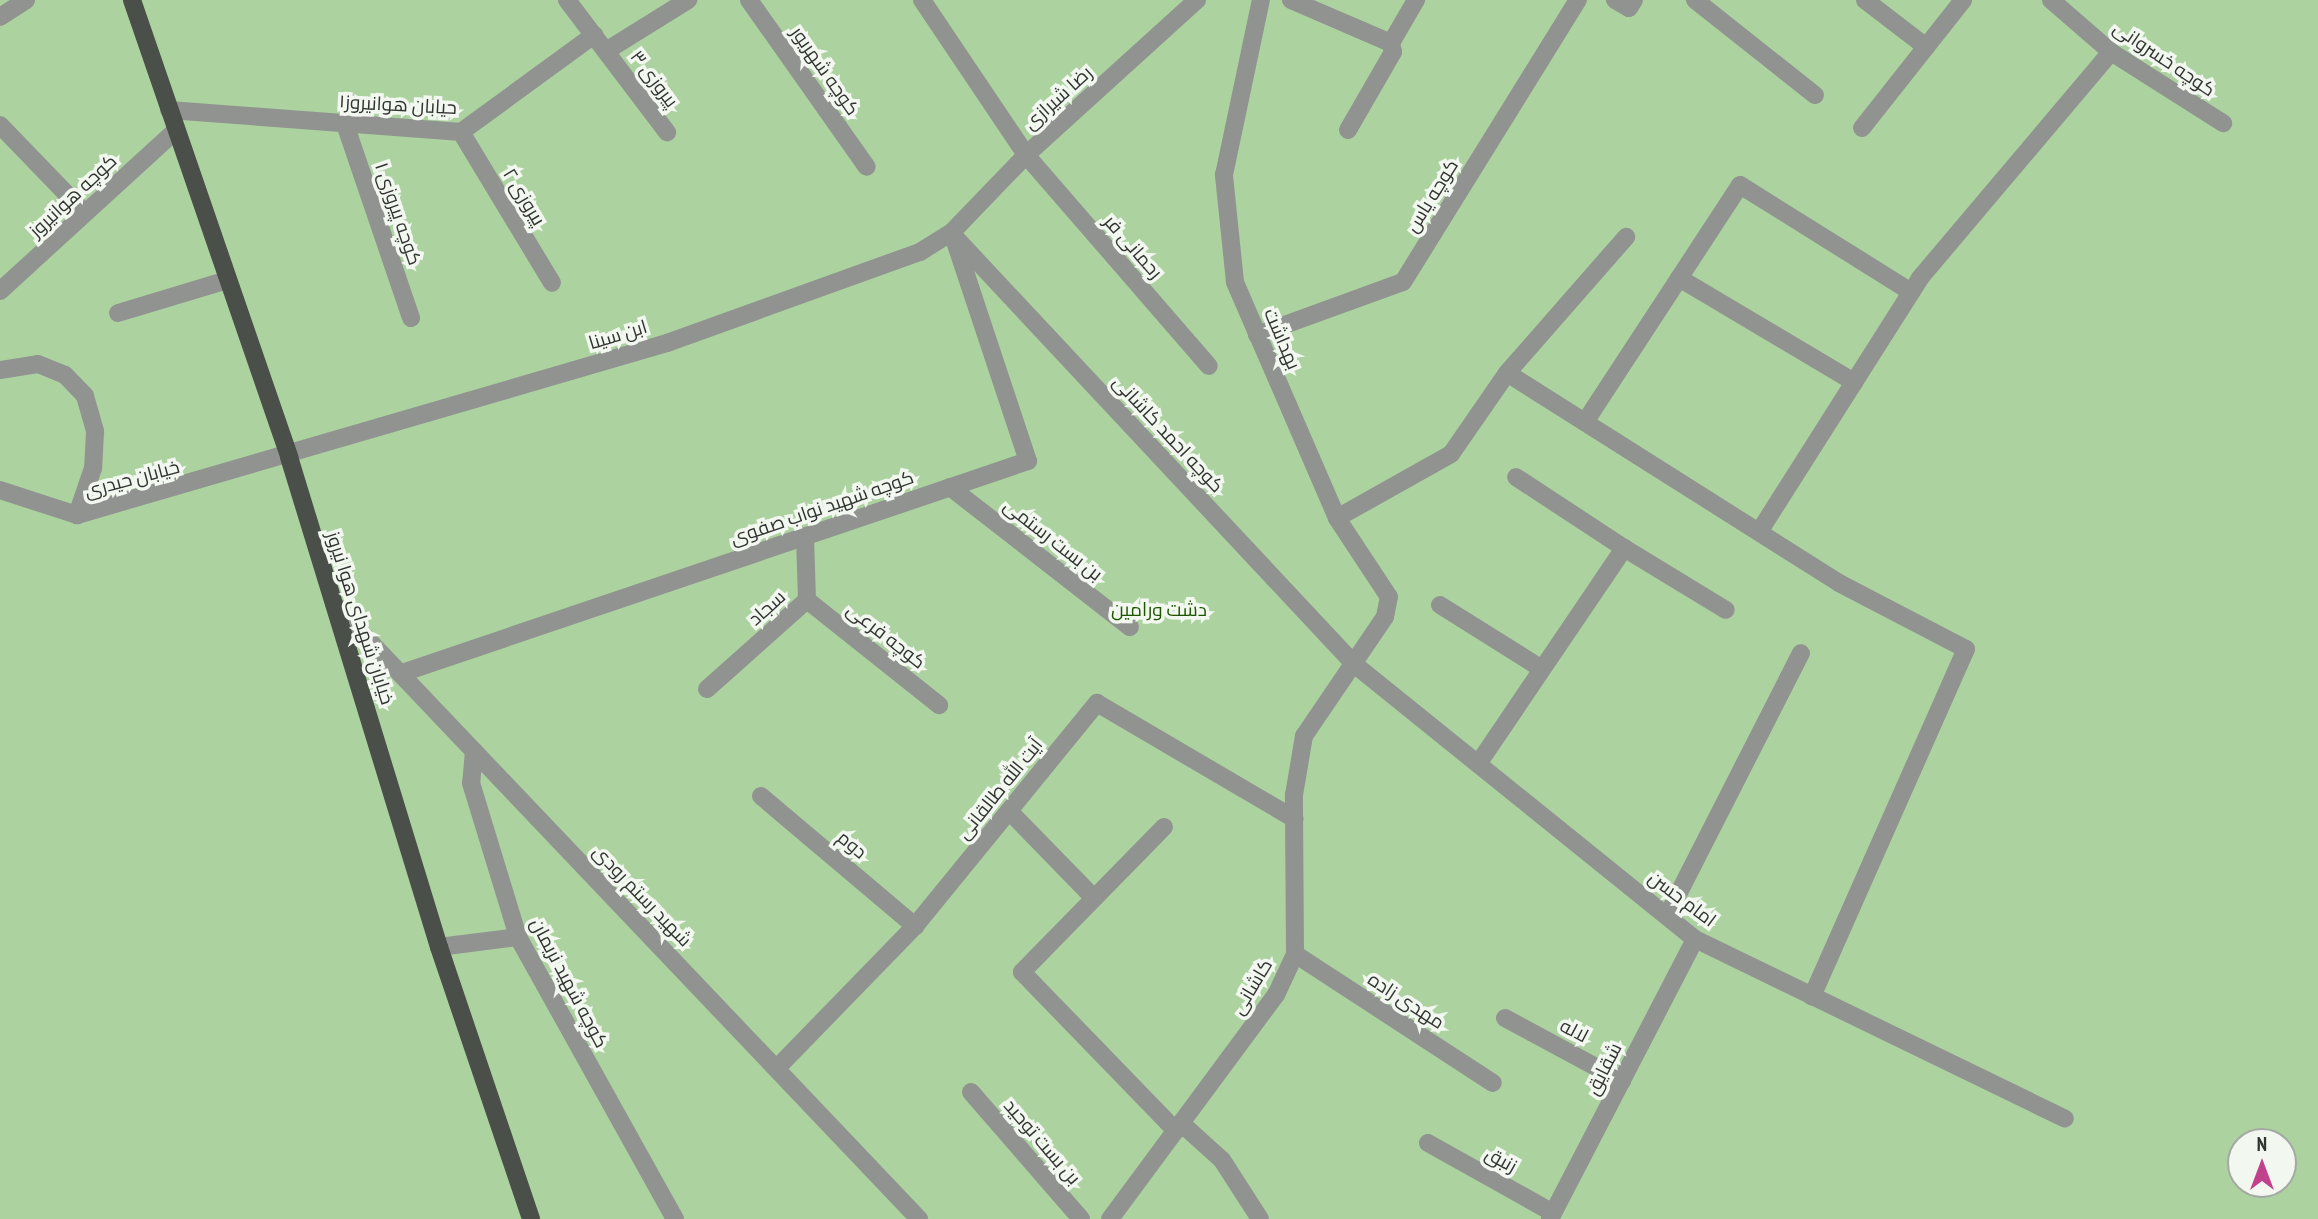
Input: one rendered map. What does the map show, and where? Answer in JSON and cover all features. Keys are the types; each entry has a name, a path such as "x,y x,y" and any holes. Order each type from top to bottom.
{"main road":[{"name":"خیابان شهدای هوا نیروز","path":"132,0 289,457 439,947 531,1219"},
{"name":"خیابان شهدای هوا نیروز","path":"142,0 143,32"}],"street":[{"path":"0,17 26,0"},
{"name":"پیروزی ۳","path":"567,0 667,132"},
{"path":"606,51 688,0"},
{"name":"کوچه شهریور","path":"749,0 867,167"},
{"name":"رحمانی فر","path":"922,0 1027,155 1209,366"},
{"name":"رضا شیرازی","path":"951,233 1027,155 1197,0"},
{"name":"بهداشت","path":"1261,0 1224,175 1235,282 1337,519 1390,597 1385,617 1354,664"},
{"path":"1291,0 1391,43"},
{"path":"1349,130 1393,52 1391,43 1416,0"},
{"name":"کوچه یاس","path":"1257,335 1403,282 1578,0"},
{"path":"1615,0 1629,8 1634,0"},
{"path":"1695,0 1815,95"},
{"path":"1865,0 1926,47"},
{"path":"1862,128 1963,0"},
{"name":"کوچه خسروانی","path":"2058,2 2111,52 2223,123"},
{"name":"حیابان هوانیروز۱","path":"169,110 461,132 594,35"},
{"path":"1759,532 1911,292 2111,52"},
{"name":"کوچه پیروزی ۱","path":"345,124 411,318"},
{"path":"0,125 85,213"},
{"name":"کوچه هوانیروز","path":"0,291 175,131"},
{"name":"پیروزی ۲","path":"461,132 552,283"},
{"path":"1585,422 1740,185 1911,292"},
{"name":"ابن سینا","path":"289,457 667,343 920,252 951,233"},
{"name":"کوچه شهید نواب صفوی","path":"402,673 1028,461 951,233"},
{"name":"کوچه احمد کاشانی","path":"951,233 1354,664"},
{"path":"1337,519 1451,454 1507,373 1626,237"},
{"path":"1679,278 1854,382"},
{"path":"118,313 227,280"},
{"name":"خیابان حیدری","path":"0,370 38,364 65,375 85,396 95,432 93,468 77,515"},
{"path":"1507,373 1759,532 1966,649 1812,996"},
{"name":"خیابان حیدری","path":"77,515 289,457"},
{"path":"1516,477 1624,548 1726,610"},
{"name":"بن بست رستمی","path":"950,487 1130,627"},
{"path":"0,490 77,515"},
{"name":"سجاد","path":"707,690 807,600 805,536"},
{"path":"1478,764 1624,548"},
{"name":"کوچه فرعی","path":"807,600 939,705"},
{"name":"شهید رستم رودی","path":"334,604 919,1219"},
{"path":"1440,605 1542,669"},
{"path":"1667,916 1801,653"},
{"name":"امام حسن","path":"1354,664 1695,939 2064,1119"},
{"name":"کاشانی","path":"1110,1219 1276,995 1295,954 1294,819 1304,736 1354,664"},
{"name":"آیت الله طالقانی","path":"777,1068 915,926 1097,703 1294,819"},
{"name":"کوچه شهید نریمان","path":"474,751 471,783 517,937 675,1219"},
{"name":"دوم","path":"761,796 915,926"},
{"path":"1009,811 1093,897"},
{"path":"1164,827 1022,972 1062,1019 1179,1127 1222,1160 1260,1219"},
{"path":"439,947 517,937"},
{"name":"شقایق","path":"1552,1216 1695,939"},
{"name":"مهدی زاده","path":"1295,954 1493,1083"},
{"name":"لاله","path":"1505,1018 1622,1081"},
{"name":"بن بست توحید","path":"971,1092 1081,1219"},
{"name":"زنبق","path":"1428,1143 1552,1216"}],"green space":[{"name":"دشت ورامین","path":"0,0 2318,0 2318,1219 0,1219"}]}
